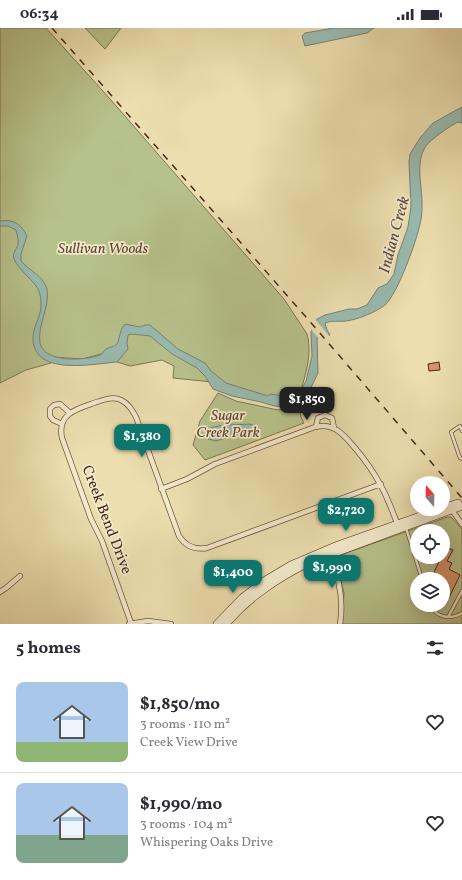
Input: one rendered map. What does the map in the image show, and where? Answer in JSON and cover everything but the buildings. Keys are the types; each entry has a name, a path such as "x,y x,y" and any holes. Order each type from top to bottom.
{"main road":[{"path":"450,507 462,501"},
{"path":"450,508 462,506"},
{"path":"217,624 242,598 266,583 290,565 309,556 401,527 425,516"},
{"path":"226,624 234,614 266,583 308,563 428,516"}],"street":[{"path":"70,413 60,404 54,405 50,408 50,416 62,424 65,418 75,410 107,399 115,398 126,403 131,408 136,417 179,536 185,544 190,547 199,549 207,548 381,484"},
{"path":"316,427 318,418 325,415 332,418 334,428"},
{"name":"Creek Bend Drive","path":"62,424 62,438 91,519 102,541 130,624"},
{"path":"162,489 191,478 215,464 316,427 326,426 334,428 343,434 365,460 381,484 401,527"},
{"path":"450,510 462,524"},
{"path":"330,555 338,578 342,597 340,624"},
{"path":"0,592 20,576"},
{"path":"130,624 148,620 171,624"}],"lane":[{"path":"462,422 460,426 451,432 460,458 462,459"},
{"path":"460,426 462,431"},
{"path":"401,527 419,572"},
{"path":"448,617 462,591"},
{"path":"434,612 439,615 448,617 457,616 462,613"}],"green space":[{"name":"Sullivan Woods","path":"0,28 46,28 111,100 284,299 307,334 309,342 307,367 298,400 289,404 222,383 173,378 174,366 162,360 130,366 117,362 113,351 82,359 53,357 51,363 26,370 0,383"},
{"path":"85,28 121,28 105,49"},
{"name":"Sugar Creek Park","path":"218,393 236,401 278,410 299,406 304,423 205,460 193,445 200,421"},
{"path":"451,517 462,529 462,624 342,624 344,593 337,564 338,557 410,530 410,564 450,564 450,524 427,524"}],"water":[{"path":"334,28 374,28 367,33 305,46 302,36 305,33"},
{"name":"Indian Creek","path":"462,107 462,123 458,122 450,126 428,143 423,152 420,166 422,203 421,221 411,254 395,290 385,305 372,313 350,320 325,323 330,335 317,338 318,373 305,400 299,405 286,407 274,406 232,396 213,389 205,376 197,368 172,354 150,336 128,335 128,349 117,362 93,365 65,365 52,363 42,358 35,349 33,336 41,307 39,292 34,283 19,268 14,259 14,253 18,245 16,230 8,226 0,226 0,221 16,223 20,225 25,232 27,236 21,254 21,261 42,280 47,289 47,303 40,330 40,343 43,350 49,354 66,359 93,357 117,344 125,324 140,327 150,325 178,349 205,363 211,371 226,383 268,396 270,394 286,397 297,397 306,381 312,356 311,332 317,319 325,315 349,309 357,309 367,305 378,288 387,284 394,274 398,255 408,227 411,207 410,154 420,138 433,123"},
{"path":"250,424 256,428 216,441 208,439 205,431 219,426"}],"pier":[{"path":"315,319 330,337 319,339 310,328"}],"railway":[{"path":"52,28 306,317 462,498"}]}
